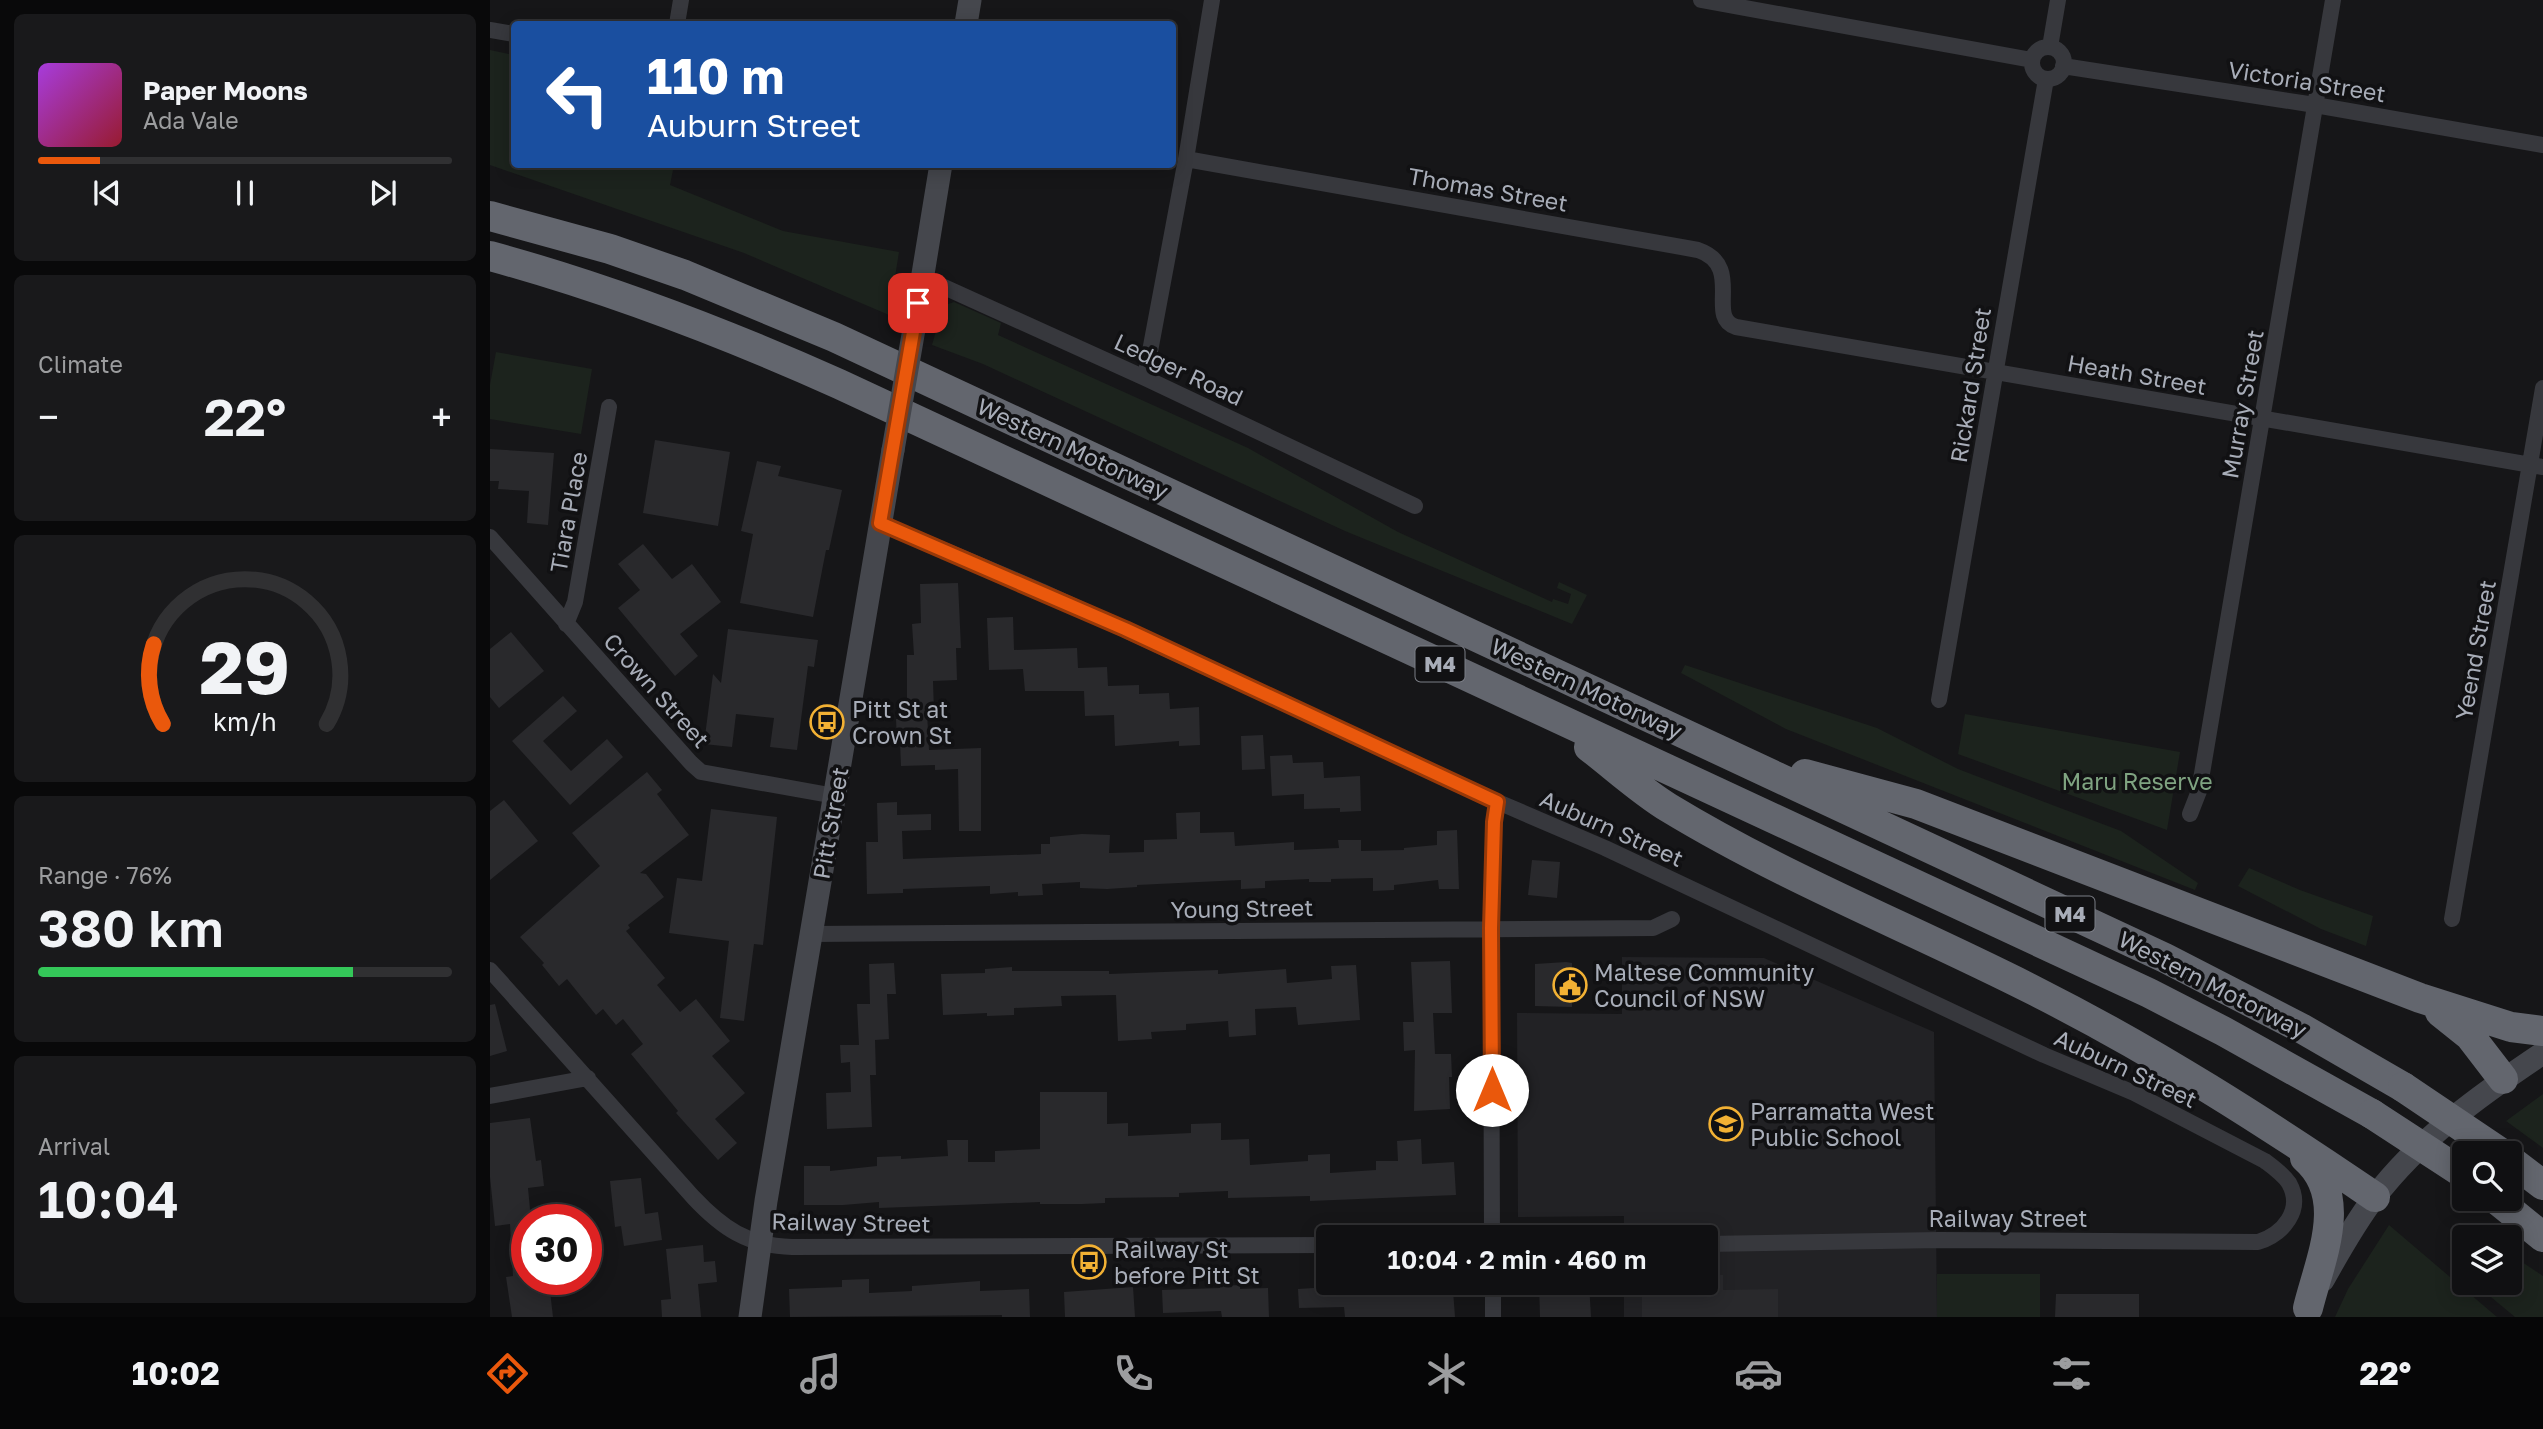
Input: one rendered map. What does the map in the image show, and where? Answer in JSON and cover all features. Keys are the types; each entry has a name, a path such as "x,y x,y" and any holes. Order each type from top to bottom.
{"highway":[{"name":"Western Motorway","path":"490,216 610,249 672,270 822,331 2231,990 2403,1087 2483,1141"},
{"name":"Western Motorway","path":"490,257 607,290 753,345 2149,993 2255,1048 2372,1114 2452,1166"},
{"path":"1548,714 1667,807 1854,905 2117,1033 2263,1121 2375,1197"},
{"name":"M4","path":"1730,755 1916,804 2420,998 2511,1027 2543,1031"},
{"name":"M4","path":"2420,998 2470,1036 2503,1079"},
{"path":"2263,1121 2314,1166 2324,1181 2328,1194 2329,1226 2306,1312"},
{"path":"2522,1169 2543,1185"},
{"path":"2511,1211 2543,1237"}],"main road":[{"path":"966,21 970,0"},
{"name":"Pitt Street","path":"750,1317 811,934 941,168"},
{"path":"2306,1312 2336,1257 2375,1197 2412,1155 2438,1130 2503,1079 2543,1053"}],"street":[{"path":"678,21 681,0"},
{"path":"1145,378 1186,159 1212,0"},
{"path":"1701,0 1763,5 2032,60"},
{"path":"2050,47 2058,0"},
{"name":"Murray Street","path":"2190,814 2199,791 2333,0"},
{"path":"490,30 511,34"},
{"path":"2050,47 2060,52 2063,66 2057,76 2046,79 2035,72 2032,60 2039,50 2050,47"},
{"name":"Victoria Street","path":"2063,66 2315,105 2543,145"},
{"name":"Rickard Street","path":"1939,699 2046,79"},
{"name":"Thomas Street","path":"1186,159 1698,250 1712,257 1720,267 1724,282 1722,308 1725,321"},
{"name":"Ledger Road","path":"922,277 1145,378 1415,506"},
{"name":"Heath Street","path":"1725,321 1735,327 2537,466"},
{"name":"Yeend Street","path":"2452,919 2537,466 2543,388"},
{"name":"Tiara Place","path":"566,624 575,603 609,407"},
{"name":"Auburn Street","path":"880,523 1076,607 1497,802 1605,848 2044,1055 2134,1093 2274,1168 2289,1184 2294,1201 2293,1209"},
{"name":"Crown Street","path":"490,537 701,772 835,796"},
{"path":"1492,1225 1491,928 1497,802"},
{"name":"Young Street","path":"811,934 1653,928 1672,919"},
{"name":"Railway Street","path":"490,970 714,1220 737,1235 792,1247 1316,1245"},
{"path":"490,1096 588,1078"},
{"name":"Railway Street","path":"1718,1244 1938,1240 2258,1242 2279,1233 2293,1209"},
{"path":"1493,1295 1493,1317"}],"shaded area":[{"name":"Parramatta West Public School","path":"1622,957 1764,958 1934,1032 1937,1317 1624,1317 1624,1295 1718,1295 1718,1225 1624,1225 1624,1216 1518,1217 1517,1013 1622,1014"}],"green space":[{"path":"490,50 511,54 511,168 673,168 670,185 783,231 899,252 889,315 744,253 490,165"},
{"path":"954,302 1001,323 998,335 1248,448 1398,532 1552,602 1553,599 1568,604 1571,594 1557,588 1559,582 1587,595 1572,624 1345,531 983,364 932,345 943,306"},
{"path":"496,352 592,369 581,434 490,419 490,385"},
{"path":"1685,665 1877,728 1958,769 2121,831 2198,883 2195,890 1786,729 1681,673"},
{"name":"Maru Reserve","path":"1965,714 2180,752 2167,830 1958,754"},
{"path":"2249,868 2300,890 2373,916 2366,946 2321,929 2238,886"},
{"path":"2543,1094 2543,1148 2506,1121"},
{"path":"2389,1225 2452,1279 2452,1295 2471,1295 2497,1317 2335,1317 2348,1289"},
{"path":"2522,1262 2543,1276 2543,1317 2515,1317 2488,1295 2522,1295"},
{"path":"1937,1274 2040,1274 2040,1317 1937,1317"}],"building":[{"path":"655,440 730,452 718,526 643,513"},
{"path":"490,449 554,453 548,525 527,523 529,491 498,489 499,481 490,481"},
{"path":"757,461 781,466 778,476 842,490 829,550 826,550 813,617 740,603 753,534 741,531"},
{"path":"643,544 672,579 692,564 721,602 680,634 698,656 675,676 618,608 640,590 618,564"},
{"path":"958,583 961,648 956,648 957,680 933,681 934,712 927,712 929,750 981,748 981,831 959,831 958,769 935,770 935,765 901,766 900,742 897,742 896,719 907,718 907,655 914,655 912,624 921,623 920,584"},
{"path":"1013,617 1014,650 1077,648 1078,668 1107,667 1108,686 1139,685 1139,694 1169,693 1170,709 1199,707 1200,745 1179,746 1179,741 1115,746 1114,715 1085,716 1084,691 1025,691 1023,669 989,670 987,618"},
{"path":"728,629 818,640 814,667 808,666 797,750 770,747 774,718 736,714 732,747 704,744 713,674 721,683"},
{"path":"511,632 544,671 499,708 490,697 490,649"},
{"path":"563,696 577,711 543,741 571,771 607,739 623,757 570,805 512,741"},
{"path":"1263,735 1265,769 1242,770 1241,736"},
{"path":"1292,755 1293,763 1323,762 1324,778 1360,776 1361,811 1340,812 1340,808 1304,809 1304,794 1272,796 1270,756"},
{"path":"647,772 662,790 657,794 689,835 640,873 646,874 664,897 628,925 630,928 626,931 665,978 657,985 680,1012 696,999 730,1041 712,1056 745,1093 715,1119 737,1143 718,1160 676,1113 678,1111 631,1054 643,1044 623,1019 616,1025 603,1009 596,1015 567,979 559,986 542,965 544,963 520,937 600,866 572,833"},
{"path":"504,800 538,841 490,880 490,811"},
{"path":"897,802 897,815 931,814 931,830 902,831 903,859 1041,854 1041,844 1050,844 1050,837 1082,834 1110,835 1109,853 1144,852 1144,840 1177,839 1176,813 1200,812 1200,833 1234,832 1235,846 1294,842 1294,850 1339,848 1338,840 1361,840 1361,851 1404,850 1437,845 1437,831 1457,830 1459,889 1439,889 1438,880 1394,885 1394,890 1373,891 1373,878 1331,879 1331,882 1309,882 1309,879 1265,881 1265,888 1241,889 1241,880 1107,889 1080,888 1080,882 1042,884 1043,895 1018,896 1018,892 990,894 990,886 903,889 903,893 867,894 866,842 878,842 877,803"},
{"path":"711,809 777,817 763,945 754,944 744,1021 720,1018 729,941 669,933 677,878 702,881"},
{"path":"1532,860 1560,862 1557,898 1528,895"},
{"path":"1450,961 1452,1013 1433,1013 1435,1054 1451,1054 1450,1109 1414,1111 1415,1050 1404,1051 1403,1022 1414,1022 1411,962"},
{"path":"894,963 896,994 887,994 889,1039 875,1040 876,1075 870,1075 872,1127 827,1129 826,1093 851,1092 850,1062 841,1063 840,1045 859,1045 857,1004 870,1004 869,964"},
{"path":"1572,963 1572,1007 1535,1006 1535,964"},
{"path":"1356,965 1360,1020 1298,1025 1296,1007 1255,1009 1256,1035 1229,1037 1228,1021 1186,1024 1186,1030 1151,1032 1152,1039 1118,1041 1116,995 1061,996 1062,1006 1014,1008 1014,1015 943,1015 941,974 985,973 985,969 1012,967 1012,971 1109,971 1109,974 1218,970 1218,974 1286,969 1287,983 1332,979 1331,966"},
{"path":"495,1004 507,1051 490,1056 490,1005"},
{"path":"1040,1092 1107,1092 1107,1124 1128,1123 1128,1136 1191,1133 1191,1124 1221,1123 1221,1140 1249,1139 1250,1165 1308,1161 1308,1155 1330,1154 1330,1173 1376,1170 1376,1161 1398,1161 1397,1141 1421,1139 1422,1164 1454,1162 1456,1195 1310,1201 1310,1196 1228,1198 1228,1191 1179,1193 1179,1197 1105,1198 1105,1203 1082,1204 1040,1202 879,1208 879,1202 804,1205 804,1166 830,1166 830,1171 877,1166 877,1157 901,1156 901,1159 948,1156 947,1140 968,1140 968,1162 995,1162 995,1151 1040,1149"},
{"path":"530,1118 536,1161 541,1160 544,1186 528,1188 530,1204 511,1204 511,1241 510,1224 495,1226 490,1177 490,1123"},
{"path":"641,1178 645,1214 658,1212 662,1240 624,1246 621,1226 615,1227 610,1181"},
{"path":"703,1245 704,1262 715,1261 717,1282 698,1284 701,1317 662,1317 661,1300 671,1299 666,1249"},
{"path":"1718,1275 1723,1275 1723,1290 1778,1289 1778,1317 1642,1317 1642,1295 1718,1295"},
{"path":"511,1276 511,1295 550,1295 553,1317 512,1317 506,1277"},
{"path":"869,1279 869,1293 912,1291 912,1286 980,1281 980,1291 1029,1289 1030,1317 790,1317 789,1289 842,1287 842,1280"},
{"path":"1240,1285 1240,1289 1268,1288 1269,1317 1222,1317 1221,1311 1163,1313 1162,1290"},
{"path":"1133,1287 1135,1317 1065,1317 1064,1292"},
{"path":"1316,1288 1316,1295 1453,1295 1455,1317 1345,1317 1344,1307 1299,1308 1298,1289"},
{"path":"2056,1294 2139,1294 2139,1317 2055,1317"},
{"path":"1539,1295 1590,1295 1591,1317 1540,1317"}],"place":[{"name":"Pitt St at Crown St","path":"827,722"},
{"name":"Maltese Community Council of NSW","path":"1570,985"},
{"name":"Parramatta West Public School","path":"1726,1124"},
{"name":"Railway St before Pitt St","path":"1089,1262"}],"route":[{"path":"918,303 880,523 1041,591 1497,802 1491,928 1492,1090"}]}
